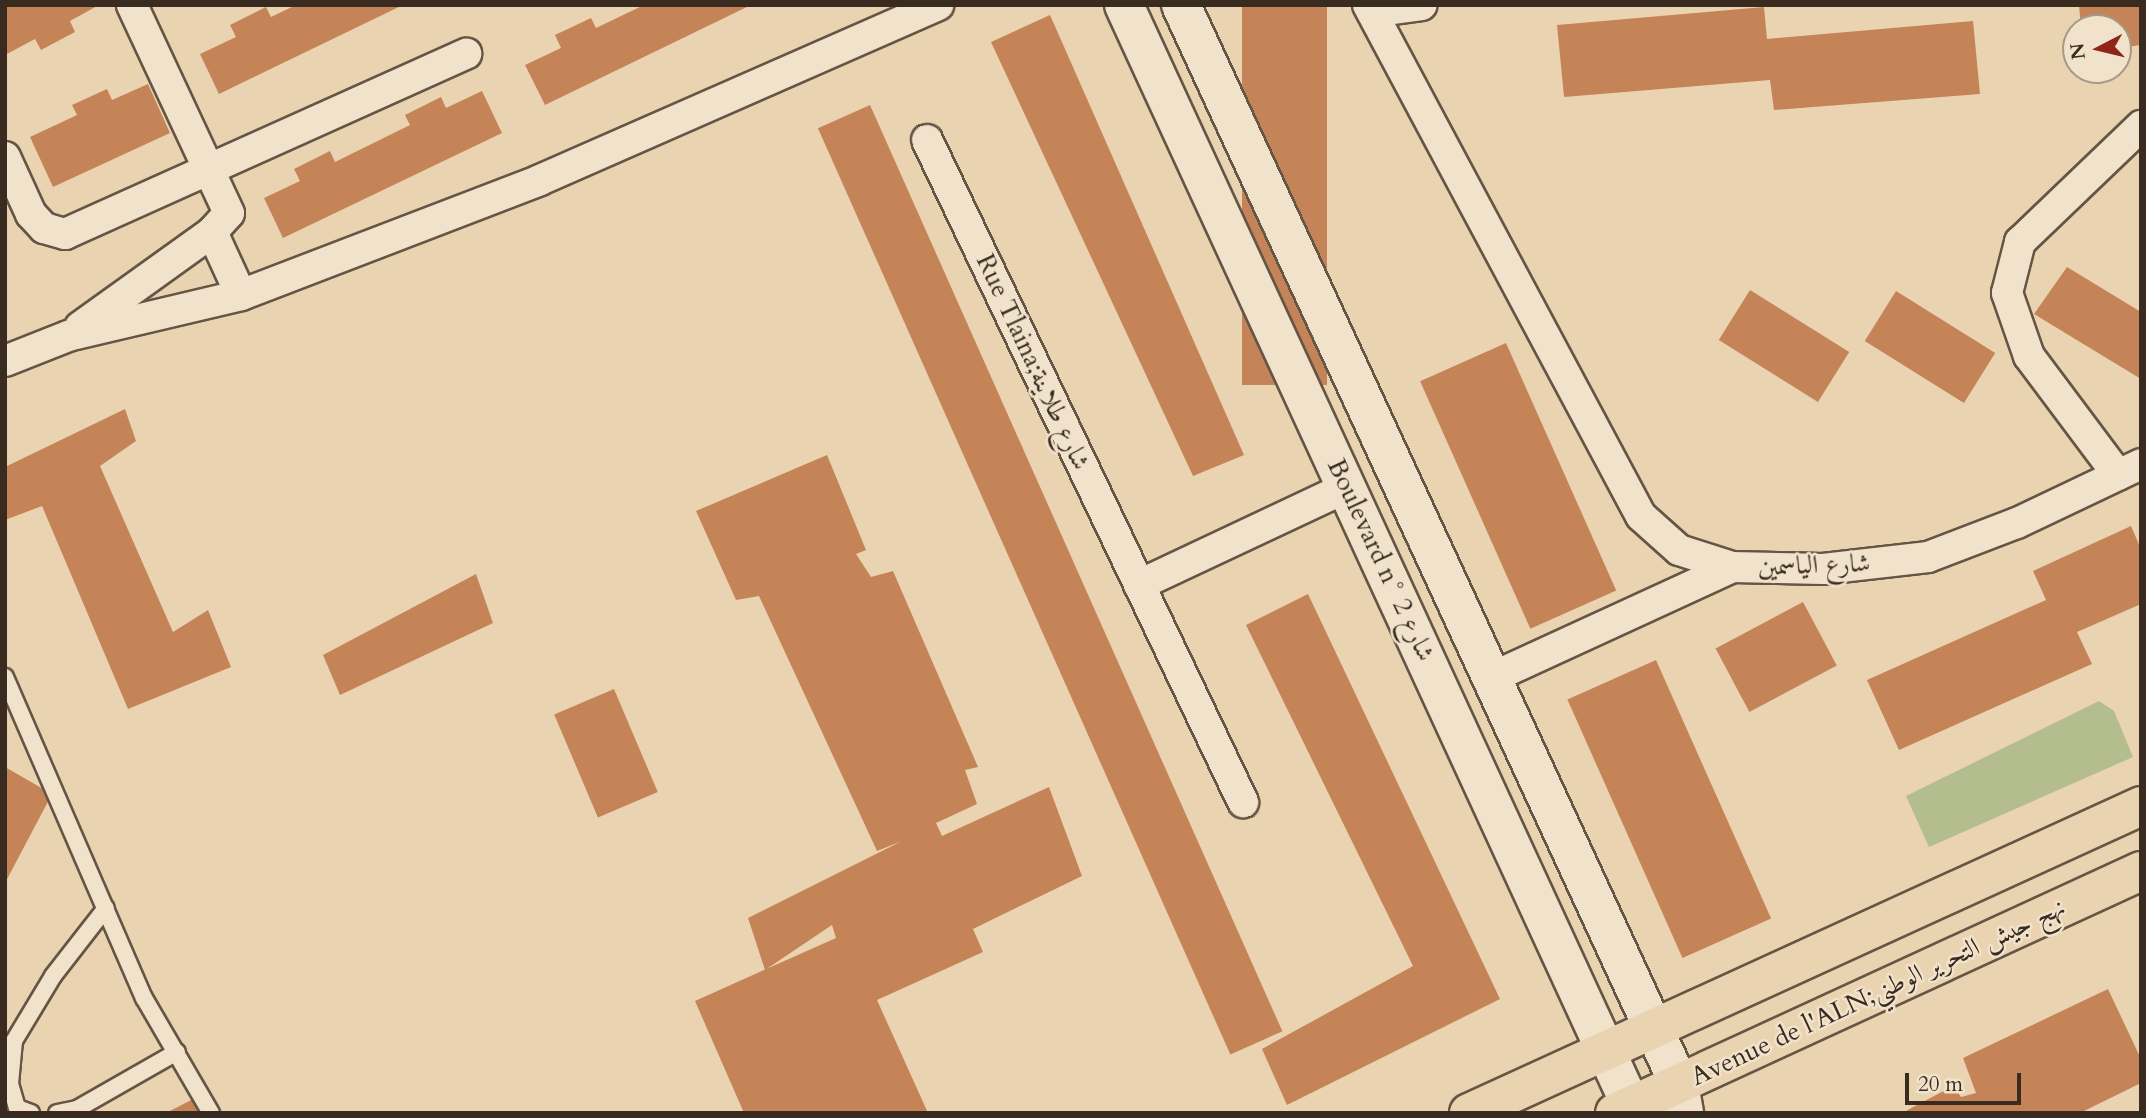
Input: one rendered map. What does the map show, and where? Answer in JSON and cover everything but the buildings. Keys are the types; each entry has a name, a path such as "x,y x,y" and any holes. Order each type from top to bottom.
{"main road":[{"name":"Boulevard n° شارع 2","path":"1124,5 1607,1049 1629,1110"},
{"name":"Boulevard n° شارع 2","path":"1181,5 1654,1028 1681,1098"},
{"path":"1469,1113 2141,806"},
{"name":"Avenue de l'ALN;نهج جيش التحرير الوطني","path":"1629,1110 1681,1098 2141,871"}],"street":[{"path":"68,336 212,232 229,213 132,5"},
{"path":"5,360 68,336 241,295 540,180 938,5"},
{"path":"1422,5 1370,8 1641,516 1679,550 1732,567"},
{"path":"5,157 31,214 44,228 65,234 210,173 466,54"},
{"path":"2129,470 2029,356 2007,293 2020,243 2141,127"},
{"name":"Rue Tlaina;شارع طلاينة","path":"927,140 1243,802"},
{"path":"212,232 241,295"},
{"name":"شارع الياسمين","path":"1492,678 1732,567 1823,569 1928,557 2129,470"},
{"path":"1139,585 1347,486"}],"lane":[{"path":"5,677 144,998 211,1113"},
{"path":"31,1113 18,1108 10,1084 14,1041 53,976 106,908"},
{"path":"57,1113 77,1110 177,1052"}],"green space":[{"path":"2099,701 2114,711 2133,757 1929,847 1906,796"}]}
